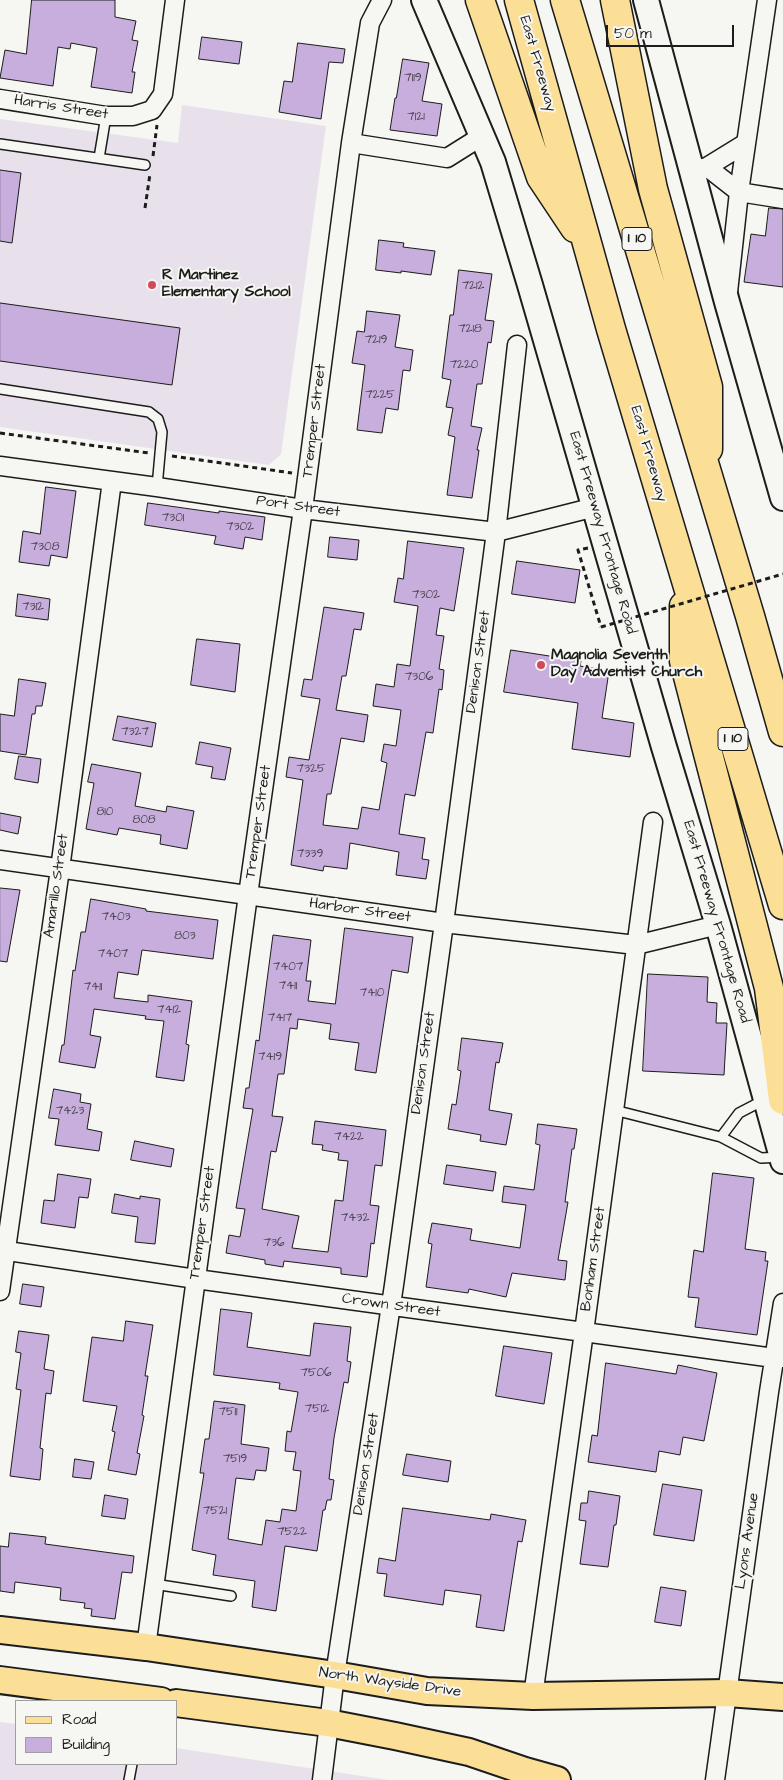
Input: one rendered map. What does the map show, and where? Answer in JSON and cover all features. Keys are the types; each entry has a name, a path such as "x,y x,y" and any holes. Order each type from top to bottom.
{"highway":[{"path":"480,0 541,177 589,251"},
{"name":"East Freeway","path":"519,0 589,251 783,905"},
{"name":"I 10","path":"566,0 708,478 775,689 783,732"},
{"path":"615,0 653,189 708,386 708,478"},
{"path":"683,572 684,661 769,988 775,1099"}],"main road":[{"name":"East Freeway Frontage Road","path":"424,0 493,162 664,747 718,925 775,1099 782,1159"},
{"path":"646,0 700,169 727,302 783,498"},
{"name":"North Wayside Drive","path":"0,1630 146,1647 335,1675 427,1691 533,1696 727,1693 782,1697"},
{"path":"0,1680 147,1700"},
{"path":"178,1703 328,1723 469,1752 524,1776 557,1780"}],"street":[{"name":"Harris Street","path":"0,98 106,116 133,116 152,110 163,94 175,0"},
{"name":"Tremper Street","path":"146,1647 248,895 303,509 350,143 370,23 382,0"},
{"path":"727,302 739,192 767,0"},
{"path":"350,143 447,158 482,136"},
{"path":"700,169 746,144"},
{"path":"700,169 739,192 783,199"},
{"name":"Denison Street","path":"322,1780 328,1723 391,1306 444,923 496,532 516,345"},
{"name":"Port Street","path":"0,466 303,509 496,532 595,507"},
{"name":"Amarillo Street","path":"0,1291 3,1250 60,869 112,481"},
{"name":"Bonham Street","path":"533,1696 653,822"},
{"name":"Harbor Street","path":"0,860 444,923 636,945 718,925"},
{"name":"Crown Street","path":"3,1250 196,1279 779,1358"},
{"name":"Lyons Avenue","path":"715,1780 779,1358 783,1303"}],"lane":[{"path":"99,158 106,116"},
{"path":"0,144 145,165"},
{"path":"0,389 148,412 158,419 162,432 157,487"},
{"path":"721,1137 739,1113 775,1099"},
{"path":"614,1110 721,1137 761,1158 782,1159"},
{"path":"154,1584 231,1596"},
{"path":"129,1780 132,1765"}],"path":[{"path":"588,548 578,550 601,627 783,574"}],"shaded area":[{"name":"R Martinez Elementary School","path":"182,105 326,126 281,454 269,465 0,427 0,119 178,143"},
{"path":"0,1722 15,1724 15,1765 178,1765 178,1748 388,1780 0,1780"}],"building":[{"path":"32,0 115,0 115,17 136,21 132,40 138,41 132,72 135,72 132,93 91,87 97,48 71,43 70,49 58,47 53,86 0,78 5,50 26,54"},
{"path":"202,37 242,42 239,64 199,59"},
{"path":"298,43 345,49 343,63 329,62 321,119 279,112 284,81 292,82"},
{"path":"403,59 429,63 422,101 442,104 437,136 390,130"},
{"path":"0,170 21,173 12,243 0,241"},
{"path":"769,208 783,209 783,287 744,282 751,234 765,236"},
{"path":"379,240 404,243 403,247 435,251 431,275 376,270"},
{"path":"459,270 492,274 485,320 494,321 491,343 488,342 482,384 477,384 471,426 482,428 477,450 479,450 472,498 447,495 455,437 448,435 453,408 446,407 451,380 442,378 450,315 453,315"},
{"path":"0,303 180,328 172,385 0,361"},
{"path":"367,311 400,315 395,347 413,350 410,371 403,370 398,410 386,408 382,433 357,430 365,365 352,363 357,331 364,332"},
{"path":"46,487 76,491 67,558 51,555 49,566 19,562 23,531 40,534"},
{"path":"148,503 265,517 262,540 245,537 243,549 214,544 216,536 145,525"},
{"path":"330,537 359,540 357,560 328,557"},
{"path":"408,541 464,548 454,611 440,608 436,635 444,636 439,669 444,670 442,690 439,689 433,733 426,732 415,796 405,794 399,834 425,838 422,859 429,860 426,879 396,875 399,852 350,843 347,869 324,866 323,871 291,865 303,780 286,777 289,757 309,760 320,699 301,696 304,679 312,680 324,607 364,613 361,630 354,629 346,676 342,676 336,710 368,715 364,742 341,738 331,794 327,794 323,825 358,829 362,807 379,810 387,763 381,761 384,744 396,746 401,710 373,706 376,684 394,687 397,664 410,666 418,606 394,602 398,578 403,579"},
{"path":"517,561 580,570 575,603 512,594"},
{"path":"18,594 50,599 48,620 16,616"},
{"path":"197,639 240,644 235,692 191,685"},
{"path":"511,650 581,661 580,666 609,671 602,718 634,723 630,757 572,749 578,703 504,692"},
{"path":"19,679 46,683 42,706 36,706 35,714 32,714 26,755 0,751 0,714 14,716"},
{"path":"118,716 156,723 152,747 113,740"},
{"path":"200,742 231,748 225,780 211,778 213,767 196,764"},
{"path":"19,756 41,759 38,783 15,779"},
{"path":"92,764 141,773 135,806 166,812 167,806 194,811 187,849 160,844 161,835 119,828 117,835 86,829 94,783 88,782"},
{"path":"0,813 21,817 18,834 0,830"},
{"path":"0,888 20,890 7,962 0,961"},
{"path":"91,899 146,909 146,911 218,920 213,959 142,950 138,975 118,972 114,998 148,1002 148,995 192,1001 186,1044 189,1045 184,1081 156,1077 164,1021 145,1019 146,1016 94,1009 90,1035 101,1037 95,1068 59,1062 62,1045 64,1045 73,970 75,971 81,932 85,932"},
{"path":"345,928 413,937 408,973 392,970 376,1073 355,1070 359,1043 329,1039 331,1024 298,1019 297,1029 290,1028 284,1074 278,1074 272,1116 283,1117 276,1152 271,1151 262,1209 299,1216 292,1248 328,1252 335,1200 343,1201 348,1161 338,1160 339,1153 322,1150 323,1145 312,1144 315,1121 386,1130 382,1166 375,1165 370,1205 379,1206 374,1244 371,1243 367,1277 341,1274 341,1268 284,1261 283,1267 265,1264 265,1260 226,1253 229,1235 240,1237 245,1209 236,1208 253,1109 243,1108 246,1088 249,1088 256,1040 259,1041 273,935 311,940 306,981 311,981 308,1001 335,1004"},
{"path":"648,974 708,977 707,1002 717,1003 716,1023 727,1023 724,1075 643,1071"},
{"path":"462,1038 503,1043 499,1063 496,1062 489,1110 512,1114 506,1145 480,1141 481,1135 448,1129 452,1104 456,1105 461,1071 458,1070"},
{"path":"54,1089 81,1094 80,1102 91,1104 87,1129 102,1132 99,1151 55,1145 59,1119 49,1118"},
{"path":"538,1124 577,1129 574,1149 572,1149 565,1202 568,1202 558,1260 567,1261 565,1280 512,1273 506,1297 469,1289 468,1293 426,1287 432,1244 428,1243 432,1223 472,1229 470,1240 520,1248 526,1205 502,1202 504,1186 534,1190 540,1145 536,1144"},
{"path":"135,1141 174,1149 171,1167 131,1160"},
{"path":"447,1165 496,1172 493,1191 444,1184"},
{"path":"713,1173 754,1178 745,1249 766,1252 765,1261 768,1261 757,1335 695,1327 699,1298 688,1297 694,1250 703,1252"},
{"path":"58,1174 91,1179 88,1198 79,1197 75,1228 41,1223 44,1200 54,1201"},
{"path":"115,1194 140,1199 140,1196 160,1199 155,1244 135,1242 138,1217 112,1213"},
{"path":"23,1284 44,1287 41,1307 20,1304"},
{"path":"221,1309 252,1313 247,1347 310,1356 314,1323 351,1327 347,1361 351,1362 348,1383 344,1382 329,1479 334,1480 331,1500 327,1500 325,1510 323,1510 317,1551 285,1546 276,1611 252,1607 255,1581 213,1575 216,1555 192,1550 204,1473 200,1473 205,1439 209,1439 214,1401 245,1405 241,1444 269,1448 266,1471 256,1470 254,1480 236,1478 228,1539 262,1545 266,1520 280,1522 282,1509 296,1511 301,1471 293,1470 296,1452 285,1451 287,1431 291,1432 298,1392 279,1389 280,1383 214,1375"},
{"path":"126,1321 153,1325 145,1376 148,1376 142,1415 144,1416 137,1453 140,1454 136,1475 108,1470 115,1432 112,1431 117,1406 83,1401 92,1337 123,1341"},
{"path":"19,1331 49,1335 44,1369 54,1371 51,1394 46,1393 40,1448 43,1449 40,1480 10,1476 21,1390 16,1389 21,1353 16,1352"},
{"path":"504,1346 552,1353 544,1404 496,1396"},
{"path":"606,1363 676,1374 678,1365 717,1373 704,1441 683,1437 680,1455 659,1451 656,1472 588,1462 592,1435 597,1436"},
{"path":"407,1454 451,1461 448,1482 403,1475"},
{"path":"75,1459 94,1462 91,1479 73,1477"},
{"path":"663,1484 702,1490 694,1541 654,1535"},
{"path":"589,1491 620,1496 608,1567 580,1564 586,1521 579,1520 581,1503 587,1503"},
{"path":"105,1495 128,1499 125,1519 102,1516"},
{"path":"403,1508 490,1520 491,1514 526,1520 522,1542 518,1541 504,1631 476,1627 481,1595 445,1590 443,1605 384,1596 387,1574 377,1573 379,1558 395,1561"},
{"path":"10,1533 46,1537 45,1544 134,1556 132,1573 122,1572 115,1619 91,1616 92,1609 84,1608 85,1603 60,1600 61,1588 15,1582 14,1593 0,1591 0,1546 8,1547"},
{"path":"661,1587 686,1591 681,1626 655,1622"}],"place":[{"name":"R Martinez Elementary School","path":"152,285"},
{"name":"Magnolia Seventh Day Adventist Church","path":"541,665"}]}
